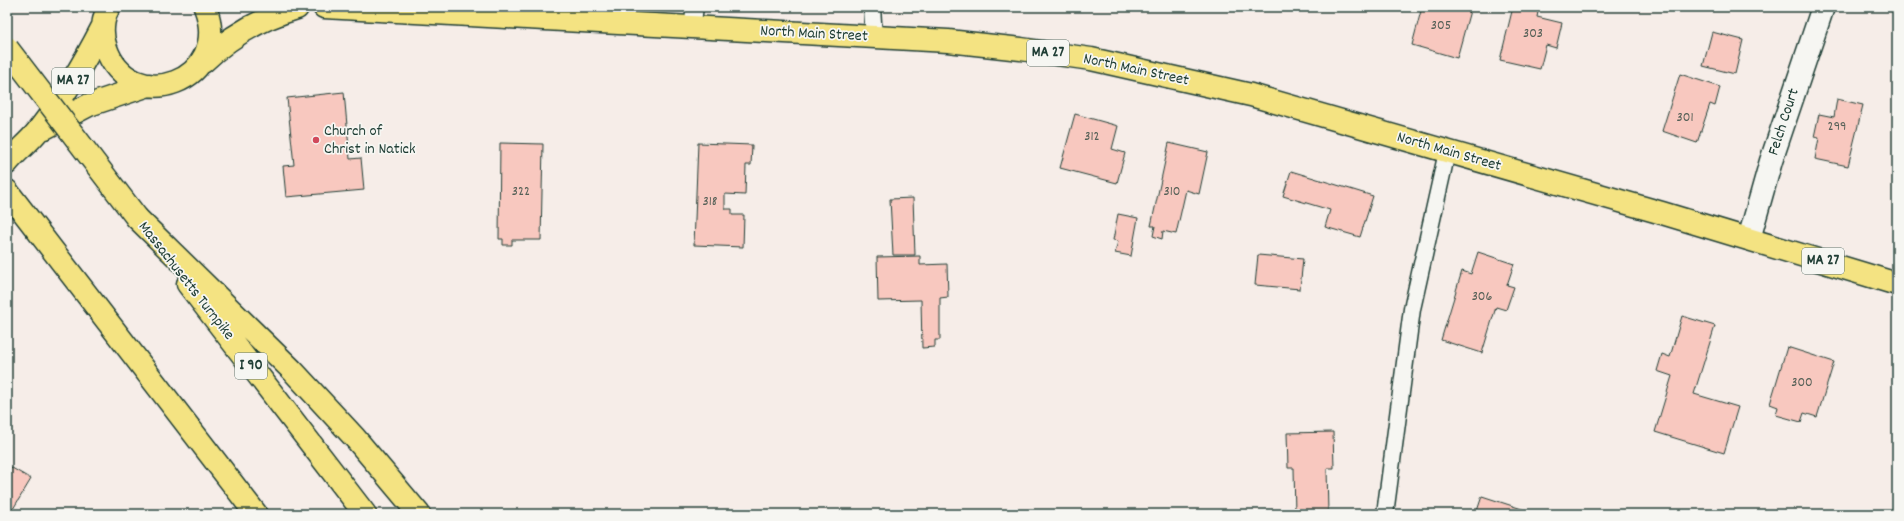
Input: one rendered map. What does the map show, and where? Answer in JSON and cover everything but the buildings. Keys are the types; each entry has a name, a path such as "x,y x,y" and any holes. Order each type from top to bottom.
{"main road":[{"path":"199,66 207,53 211,38 210,22 205,7"},
{"path":"106,16 103,41 108,56 117,68 129,78 149,85 158,86 174,83 188,77 212,53 244,31 279,13 298,7"},
{"name":"North Main Street","path":"324,7 694,17 874,38 948,41 1091,59 1251,95 1749,239 1897,284"},
{"name":"MA 27","path":"7,163 36,133 77,74 106,16"},
{"name":"Massachusetts Turnpike","path":"7,48 365,514"},
{"name":"MA 27","path":"36,133 89,105 149,85"},
{"path":"7,191 256,514"},
{"path":"137,218 292,370 355,438 419,514"}],"street":[{"name":"Felch Court","path":"1749,239 1771,161 1822,7"}],"lane":[{"path":"872,7 874,38"},
{"path":"1384,514 1412,309 1447,152"}],"place":[{"name":"Church of Christ in Natick","path":"316,140"}]}
